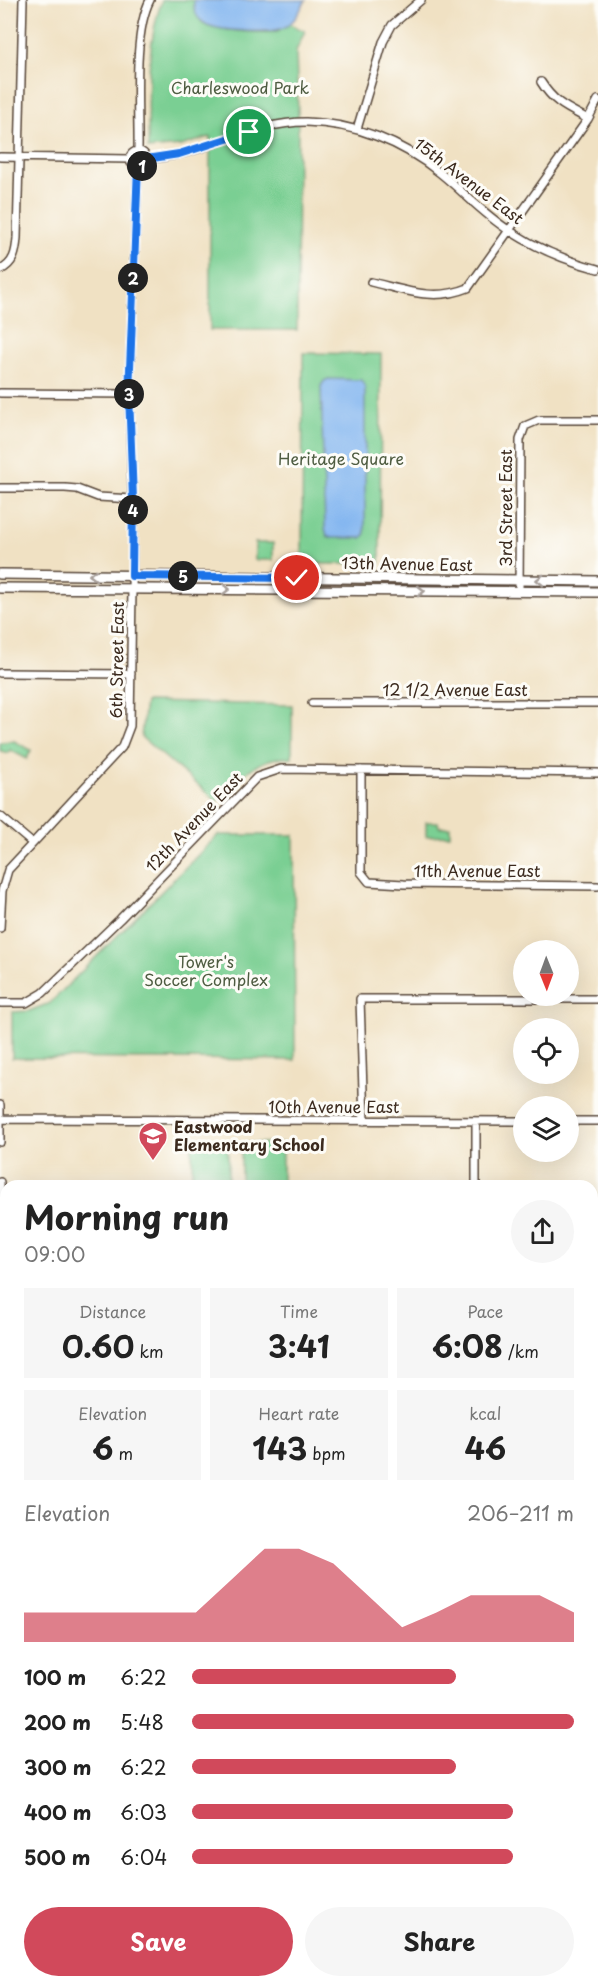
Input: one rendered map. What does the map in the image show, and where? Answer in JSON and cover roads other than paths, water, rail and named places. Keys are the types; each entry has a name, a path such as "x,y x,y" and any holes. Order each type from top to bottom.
{"main road":[{"name":"13th Avenue East","path":"0,574 598,581"},
{"name":"13th Avenue East","path":"0,588 598,592"}],"street":[{"path":"0,270 7,267 15,255 17,238 23,0"},
{"path":"138,151 141,35 146,8 150,0"},
{"path":"357,129 383,42 392,25 420,0"},
{"path":"541,81 548,93 559,104 588,119"},
{"path":"372,282 426,295 452,295 468,288 588,119 598,100"},
{"name":"15th Avenue East","path":"146,159 179,154 274,125 305,122 357,129 392,142 421,159 510,231 562,258 598,269"},
{"path":"138,151 144,153 146,159 144,165 132,164 130,159 132,153 138,151"},
{"path":"0,157 130,159"},
{"name":"6th Street East","path":"0,928 2,891 8,870 122,747 130,726 133,499 129,394 138,166"},
{"path":"0,393 129,394"},
{"name":"3rd Street East","path":"519,592 520,440 525,426 539,420 598,420"},
{"path":"0,488 65,488 76,489 98,497 133,499"},
{"path":"0,673 131,674"},
{"name":"12 1/2 Avenue East","path":"312,703 598,703"},
{"name":"12th Avenue East","path":"0,1004 26,1003 43,993 120,919 257,777 281,769 598,773"},
{"name":"11th Avenue East","path":"361,770 361,872 369,882 598,886"},
{"path":"0,816 32,843"},
{"path":"364,1121 360,999 598,999"},
{"path":"0,1105 0,1142"},
{"name":"10th Avenue East","path":"0,1119 513,1121"},
{"path":"476,1121 476,1180"},
{"path":"579,1121 598,1121"}],"water":[{"path":"194,0 306,0 297,16 287,26 278,30 264,31 220,29 204,23 198,17"},
{"path":"328,379 361,380 365,387 365,535 361,538 331,538 327,536 325,528 321,386"}],"place":[{"name":"Eastwood Elementary School","path":"153,1162"}],"park label":[{"name":"Charleswood Park","path":"240,88"},
{"name":"Heritage Square","path":"341,459"},
{"name":"Tower's Soccer Complex","path":"206,971"}]}
